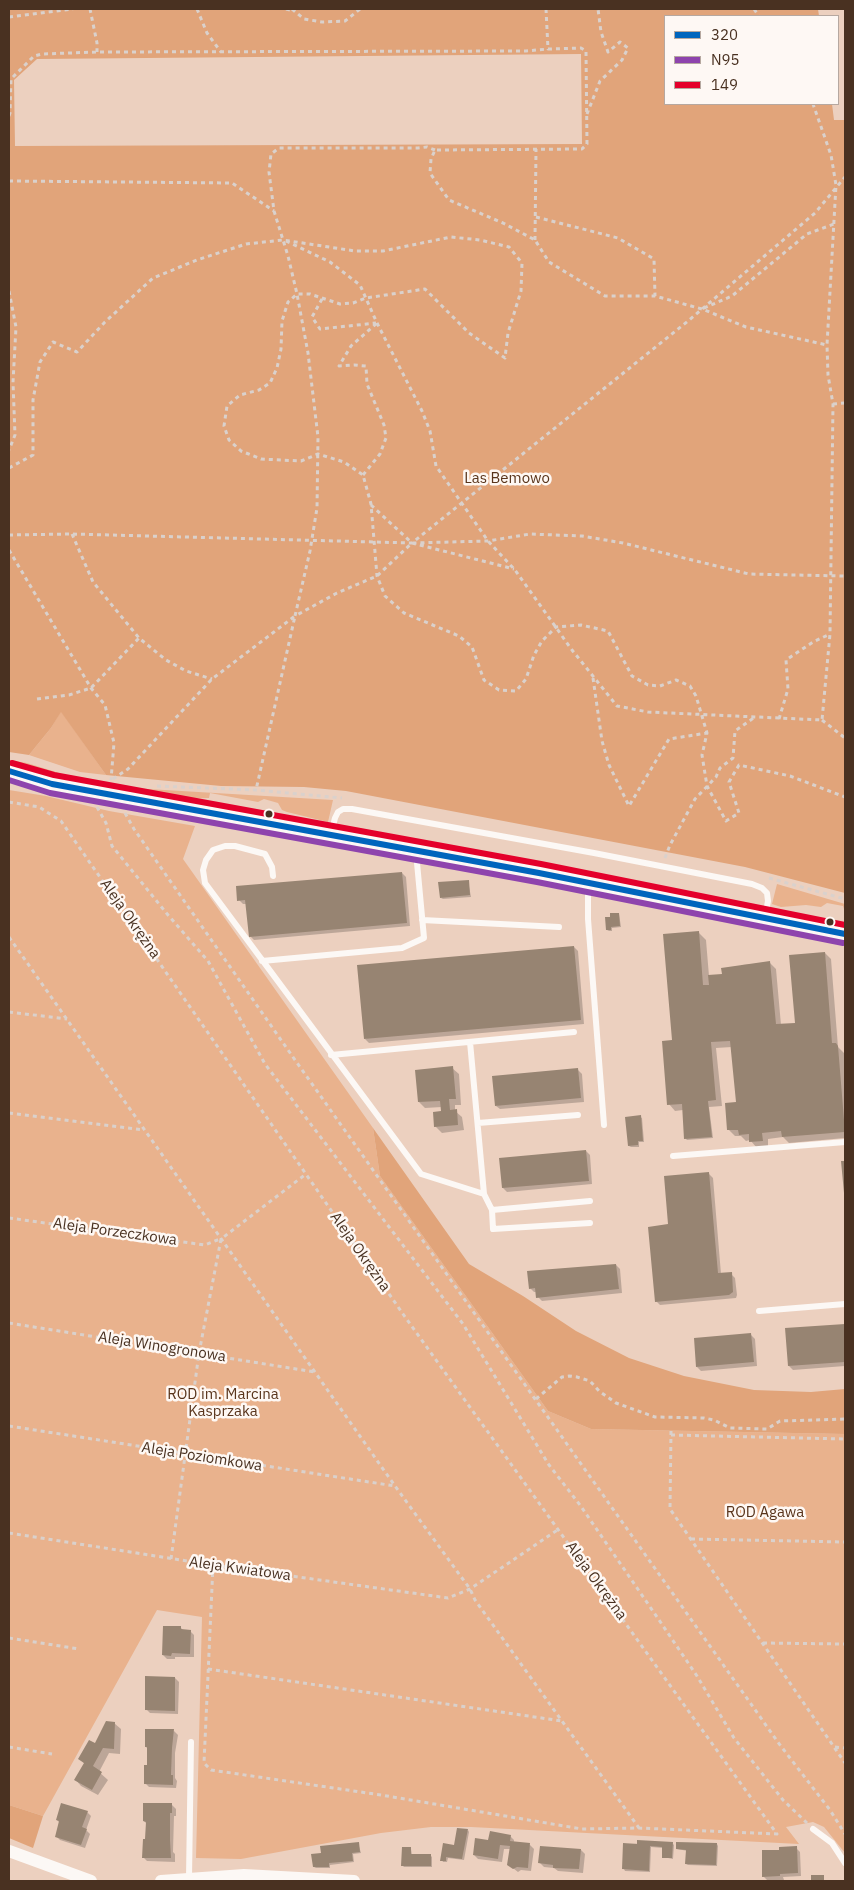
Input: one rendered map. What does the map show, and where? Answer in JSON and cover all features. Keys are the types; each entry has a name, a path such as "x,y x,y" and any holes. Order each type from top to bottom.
{"street":[{"path":"9,770 52,784 591,883 845,934"},
{"path":"9,1851 92,1881"},
{"path":"161,1881 189,1878 354,1881"}],"lane":[{"path":"331,836 338,812 352,809 507,836 752,884 762,888 767,893 768,901 764,918"},
{"path":"273,876 272,867 265,854 235,846 225,846 213,850 206,860 204,870 205,884 421,1174 484,1194"},
{"path":"262,961 402,948 424,938 416,851"},
{"path":"591,883 588,894 588,919 604,1125"},
{"path":"422,920 559,926"},
{"path":"331,1054 574,1032"},
{"path":"470,1042 484,1194 492,1210 493,1229 590,1223"},
{"path":"478,1123 578,1115"},
{"path":"674,1156 845,1142"},
{"path":"492,1210 590,1201"},
{"path":"759,1311 845,1304"},
{"path":"189,1878 191,1742"},
{"path":"813,1829 832,1843 845,1862"}],"path":[{"path":"9,17 73,9"},
{"path":"90,9 97,52"},
{"path":"197,9 207,33 221,52"},
{"path":"286,9 293,10 304,20 322,22 345,21 360,9"},
{"path":"546,9 548,49"},
{"path":"586,117 600,81 622,60 628,48 620,42 608,52 601,32 598,9"},
{"path":"9,116 11,79 34,56 42,54 97,52 526,51 581,48 586,51 587,144 582,149 279,148 271,154 269,172 274,212 297,294 308,354 318,437 318,508 256,790"},
{"path":"813,105 831,155 836,185 827,346 828,375 833,404 830,634 822,720"},
{"path":"435,150 431,159 430,173 449,200 503,223 535,240 549,262 605,296 655,296 702,309 746,327 827,346"},
{"path":"535,240 536,150"},
{"path":"9,550 91,688 105,705 114,743 111,781 128,769 212,678 295,616 377,576 412,543 702,309 815,213 836,185 845,177"},
{"path":"9,181 232,183 274,212"},
{"path":"536,217 618,238 654,259 655,296"},
{"path":"702,309 732,296 807,234 834,224"},
{"path":"9,468 32,455 34,400 40,362 53,342 77,352 104,322 153,278 197,260 246,244 283,240 356,251 383,251 451,237 480,240 510,247 522,263 521,291 508,333 504,358 469,333 425,289 340,304 310,294 297,294 288,302 282,321 281,349 277,368 270,383 259,390 240,395 226,406 224,426 229,440 241,451 261,459 301,461 318,454 344,462 363,475 371,504 377,576 385,596 404,613 459,636 472,647 484,680 499,690 516,691 526,679 534,655 542,641 556,627 581,625 608,631 632,676 648,685 660,686 676,680 690,686 702,714 707,733 702,755 707,786 726,820 739,813 729,782 739,765 790,776 845,797"},
{"path":"283,240 330,262 360,285 377,323 422,411 430,431 436,466 488,541 515,570 593,677 617,706 648,712 822,720 845,738"},
{"path":"9,291 16,327 13,382 15,435 9,450"},
{"path":"322,299 312,317 320,328 377,323"},
{"path":"363,475 380,454 386,438 384,425 366,384 366,366 339,366 351,346 377,323"},
{"path":"833,404 845,403"},
{"path":"371,504 412,543 515,570"},
{"path":"9,535 72,534 412,543 488,541 530,534 582,536 623,543 748,574 845,576"},
{"path":"72,534 93,582 139,638 166,660 186,671 212,678"},
{"path":"779,719 788,689 786,660 812,642 830,634"},
{"path":"38,699 69,695 91,688 139,638"},
{"path":"593,677 604,748 609,765 629,806 669,739 707,733"},
{"path":"665,859 670,845 695,799 716,777 720,768 733,758 735,731 755,717"},
{"name":"Aleja Okrężna","path":"9,802 39,807 61,821 403,1314 559,1528 777,1834 640,1828 582,1829 382,1795 212,1770 204,1763 208,1669"},
{"path":"96,804 106,823 112,846 168,916 208,961 265,1064 464,1324 549,1465 580,1505 662,1624 697,1676 734,1738 782,1800 813,1829"},
{"path":"124,810 134,829 216,947 780,1745 830,1810 845,1834"},
{"path":"9,937 395,1486 470,1588 476,1600 640,1828"},
{"path":"9,1012 67,1019"},
{"path":"9,1113 144,1130"},
{"path":"171,1559 199,1353 221,1239 306,1174"},
{"name":"Aleja Porzeczkowa","path":"9,1218 205,1244 221,1239"},
{"name":"Aleja Winogronowa","path":"9,1324 315,1372"},
{"path":"536,1399 562,1377 568,1376 590,1381 599,1391 616,1404 656,1418 704,1418 714,1420 730,1428 767,1429 780,1421 845,1419"},
{"name":"Aleja Poziomkowa","path":"9,1426 395,1486"},
{"path":"845,1439 671,1433 670,1509 845,1763"},
{"name":"Aleja Kwiatowa","path":"9,1533 171,1559 448,1598 470,1588 559,1528"},
{"path":"690,1539 845,1542"},
{"path":"213,1565 208,1669 562,1721"},
{"path":"9,1638 79,1649"},
{"path":"762,1642 845,1644"},
{"path":"9,1747 52,1754"},
{"path":"835,1747 845,1748"}],"green space":[{"name":"Las Bemowo","path":"9,9 818,9 819,15 664,15 664,105 832,105 834,120 845,120 845,893 745,867 346,791 304,787 221,786 106,775 61,712 51,728 29,755 9,752","holes":["581,54 582,144 15,146 14,80 37,59"]},
{"path":"61,711 106,775 80,772 29,755 51,728"},
{"path":"9,760 27,763 88,782 53,776 9,762"},
{"path":"103,785 333,800 328,822 287,812 282,810 278,803 264,799 258,802 210,793 209,798 174,799"},
{"name":"ROD im. Marcina Kasprzaka","path":"9,790 46,796 109,811 195,826 183,859 373,1128 380,1176 548,1411 591,1429 845,1434 845,1853 824,1827 813,1822 786,1827 799,1844 471,1827 431,1827 381,1833 241,1859 196,1858 202,1617 157,1610 43,1816 9,1805"},
{"path":"777,884 845,904 845,912 843,906 827,903 821,907 806,905 781,907 772,904"},
{"path":"373,1128 469,1264 523,1296 576,1331 629,1358 684,1376 754,1390 811,1392 845,1389 845,1434 591,1429 548,1411 380,1176"},
{"path":"9,1805 43,1816 33,1848 9,1838"}],"building":[{"path":"402,872 407,923 249,937 245,900 237,901 236,886"},
{"path":"469,880 470,895 440,898 438,882"},
{"path":"610,913 619,913 620,926 611,927 611,930 606,930 605,917 610,917"},
{"path":"699,931 703,985 709,985 708,975 722,974 721,968 770,961 776,1024 795,1023 789,955 825,952 832,1043 836,1043 838,1046 845,1132 782,1137 781,1131 762,1133 763,1141 749,1142 749,1134 739,1135 738,1130 727,1130 725,1103 736,1102 730,1041 711,1042 716,1100 708,1101 712,1137 684,1139 682,1104 667,1105 662,1041 672,1040 663,934"},
{"path":"574,946 581,1020 364,1039 357,965"},
{"path":"453,1066 456,1099 449,1099 450,1110 457,1109 458,1125 434,1127 433,1112 441,1111 440,1101 418,1102 415,1070"},
{"path":"578,1068 581,1098 495,1106 492,1076"},
{"path":"641,1115 643,1141 638,1141 638,1145 628,1146 625,1117"},
{"path":"586,1150 589,1181 502,1188 499,1158"},
{"path":"841,1161 845,1161 845,1193 844,1193"},
{"path":"709,1172 718,1273 732,1272 733,1292 729,1295 655,1302 648,1227 668,1224 664,1176"},
{"path":"616,1264 619,1289 536,1298 535,1288 529,1289 527,1271"},
{"path":"845,1324 845,1362 788,1366 785,1328"},
{"path":"751,1333 754,1362 696,1367 694,1338"},
{"path":"163,1626 181,1626 181,1629 191,1630 190,1654 172,1653 171,1656 162,1655"},
{"path":"145,1676 175,1677 175,1711 145,1710"},
{"path":"106,1721 115,1722 114,1749 103,1748 93,1766 102,1772 92,1790 74,1780 84,1763 78,1759 89,1740 95,1743"},
{"path":"145,1729 174,1729 171,1775 173,1775 173,1785 144,1784 144,1765 147,1765"},
{"path":"61,1803 88,1811 82,1827 87,1829 81,1845 55,1837 59,1821 56,1820"},
{"path":"143,1803 172,1803 172,1813 170,1813 171,1858 142,1858 146,1822 143,1821"},
{"path":"457,1828 468,1829 462,1859 446,1857 446,1861 440,1861 443,1843 454,1845"},
{"path":"490,1831 511,1835 510,1841 530,1843 528,1868 517,1867 513,1869 507,1865 510,1846 500,1845 498,1859 473,1855 475,1838 488,1840"},
{"path":"637,1840 673,1842 672,1858 662,1858 662,1847 650,1846 649,1871 622,1869 623,1843 637,1844"},
{"path":"359,1842 360,1852 352,1853 353,1861 329,1863 329,1867 313,1867 311,1854 321,1853 320,1846"},
{"path":"676,1842 717,1843 716,1865 685,1864 686,1850 676,1849"},
{"path":"540,1846 581,1849 579,1869 553,1868 553,1865 538,1863"},
{"path":"797,1846 798,1873 762,1877 762,1850 779,1850 779,1847"},
{"path":"402,1847 411,1847 411,1854 431,1854 431,1866 401,1866"},
{"path":"811,1875 824,1875 824,1881 811,1881"}],"transit line":[{"name":"149","path":"12,763 54,775 541,864 845,925"},
{"name":"320","path":"9,771 52,784 539,873 845,934"},
{"name":"N95","path":"9,780 50,793 537,882 843,943"}],"park label":[{"name":"ROD Agawa","path":"765,1513"}]}
